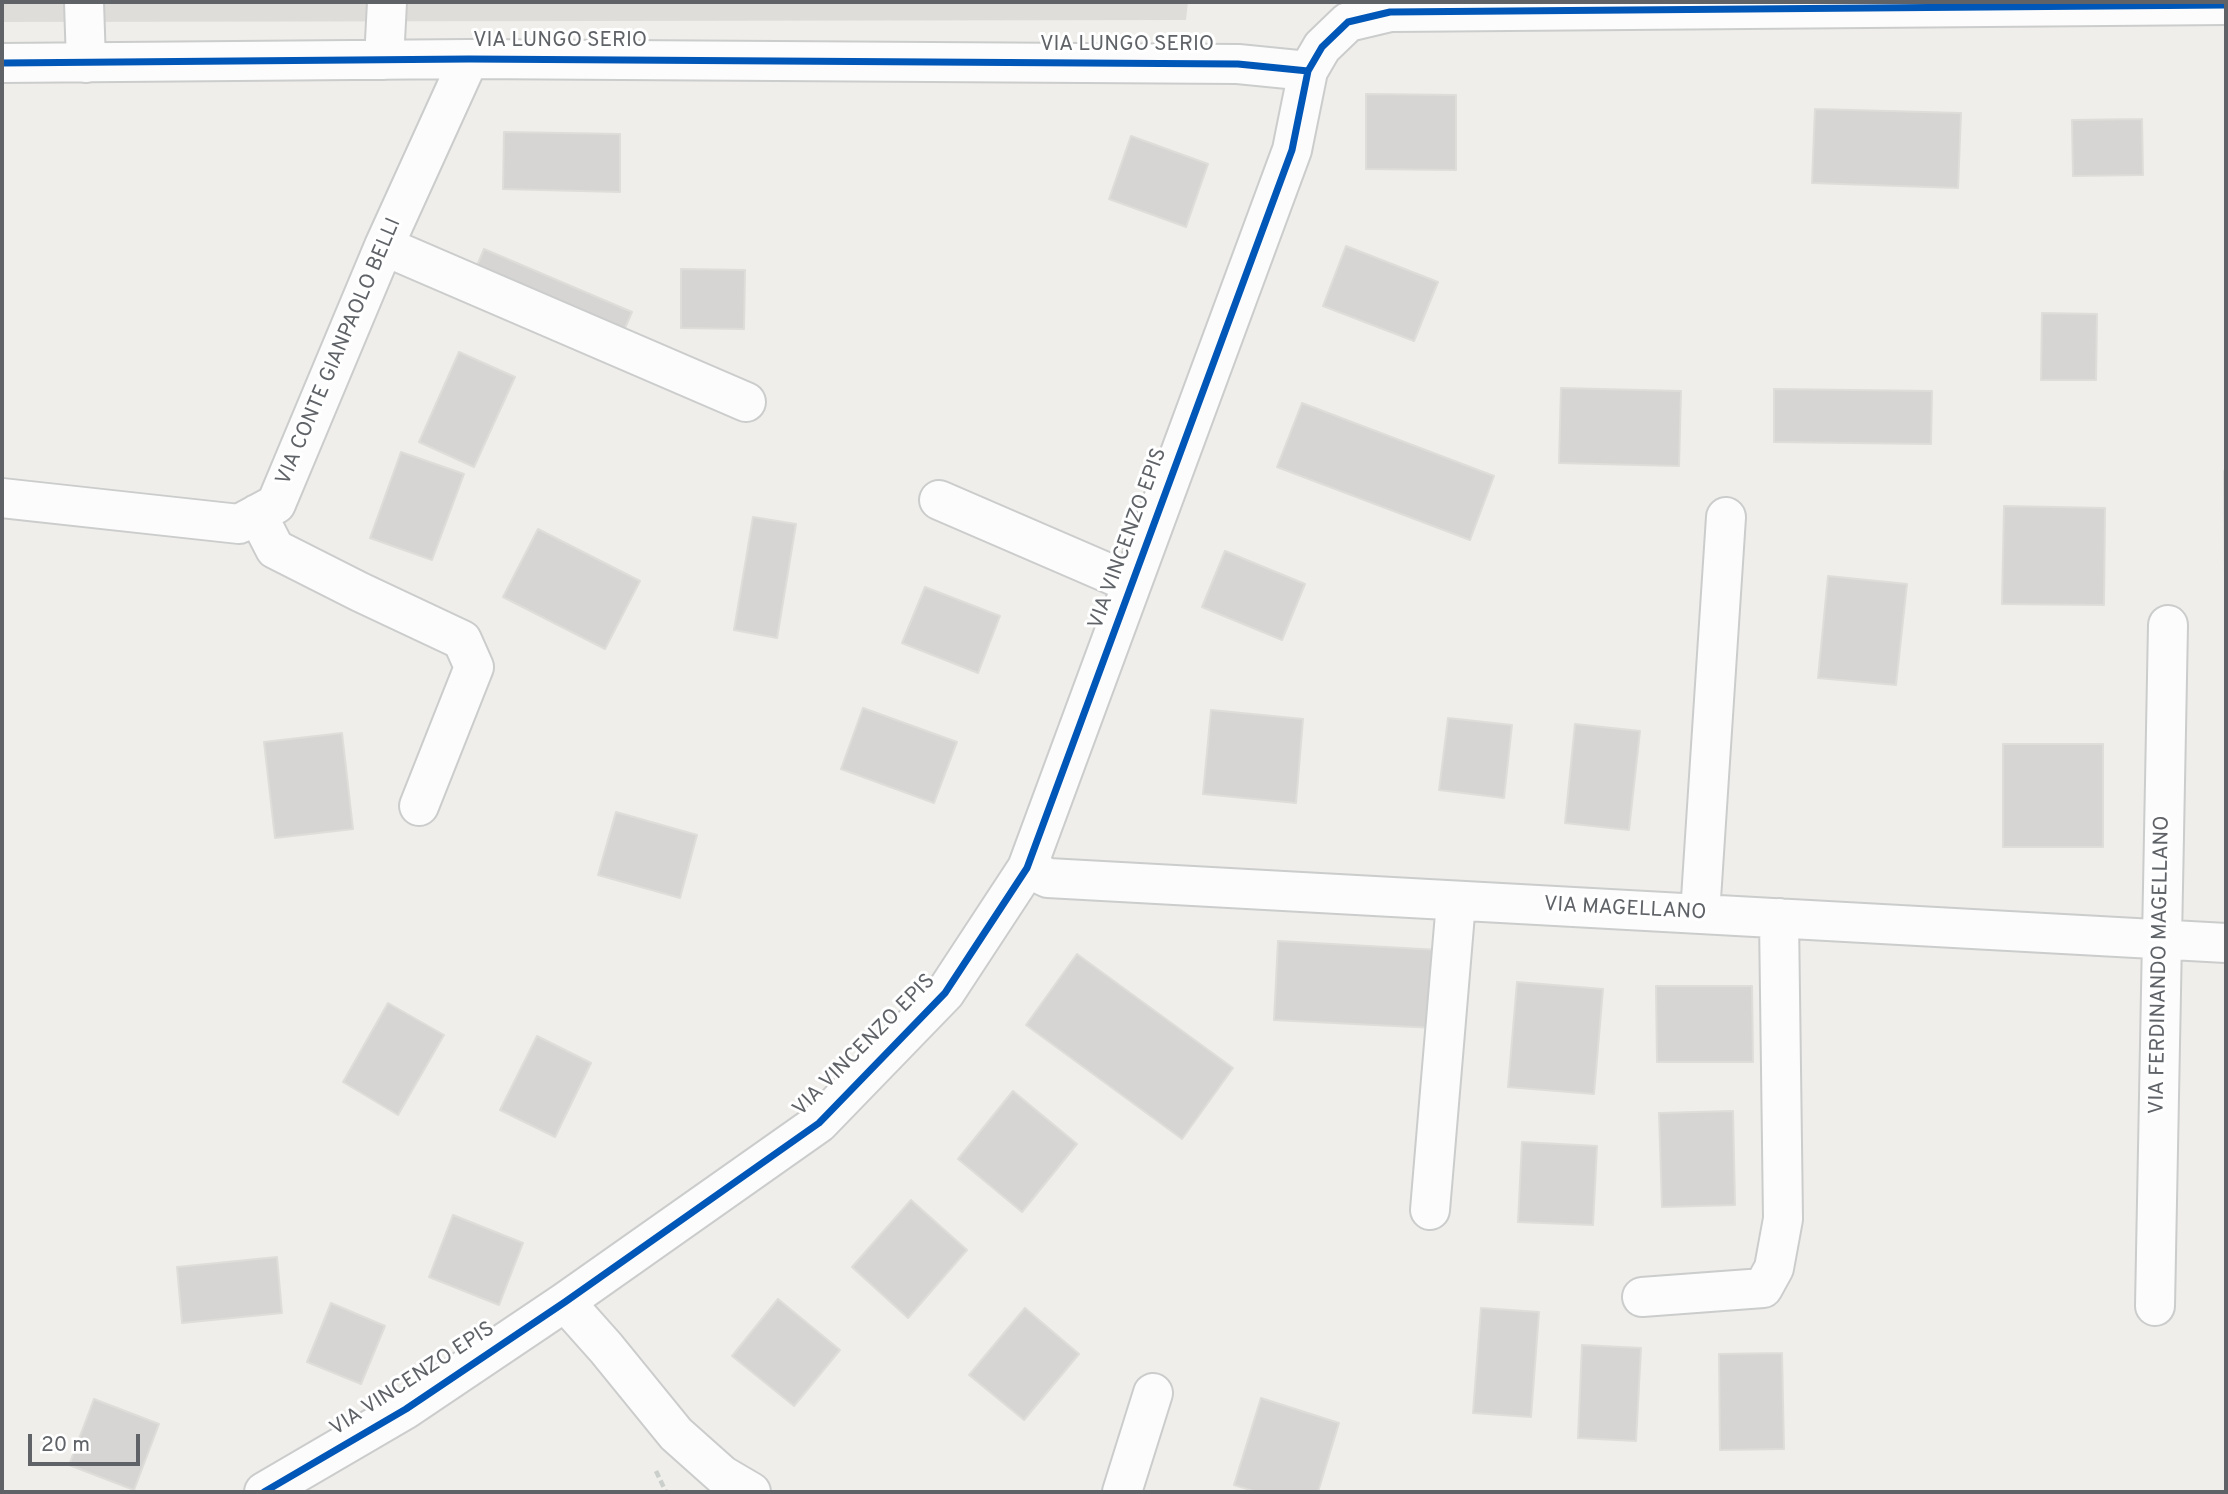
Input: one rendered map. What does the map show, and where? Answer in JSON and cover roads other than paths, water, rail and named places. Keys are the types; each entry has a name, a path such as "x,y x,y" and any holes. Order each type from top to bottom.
{"street":[{"path":"84,2 86,63"},
{"path":"384,60 387,2"},
{"path":"1308,71 1322,47 1348,22 1391,12 2226,5"},
{"name":"VIA LUNGO SERIO","path":"2,63 469,59 1238,64 1308,71"},
{"name":"VIA CONTE GIANPAOLO BELLI","path":"2,498 239,524 276,504 384,246 469,59"},
{"name":"VIA VINCENZO EPIS","path":"264,1492 406,1409 565,1302 819,1123 945,993 1027,868 1292,150 1308,71"},
{"path":"384,246 746,402"},
{"name":"VIA VINCENZO EPIS","path":"939,500 1131,583"},
{"path":"257,514 275,549 462,640 474,667 419,806"},
{"path":"1700,914 1726,517"},
{"name":"VIA FERDINANDO MAGELLANO","path":"2155,1306 2168,625"},
{"name":"VIA MAGELLANO","path":"1027,868 1048,878 2226,943"},
{"path":"1430,1210 1456,902"},
{"path":"1642,1297 1763,1289 1774,1268 1783,1219 1779,918"},
{"path":"565,1302 676,1434 722,1475 751,1492"},
{"path":"1122,1492 1153,1393"}]}
